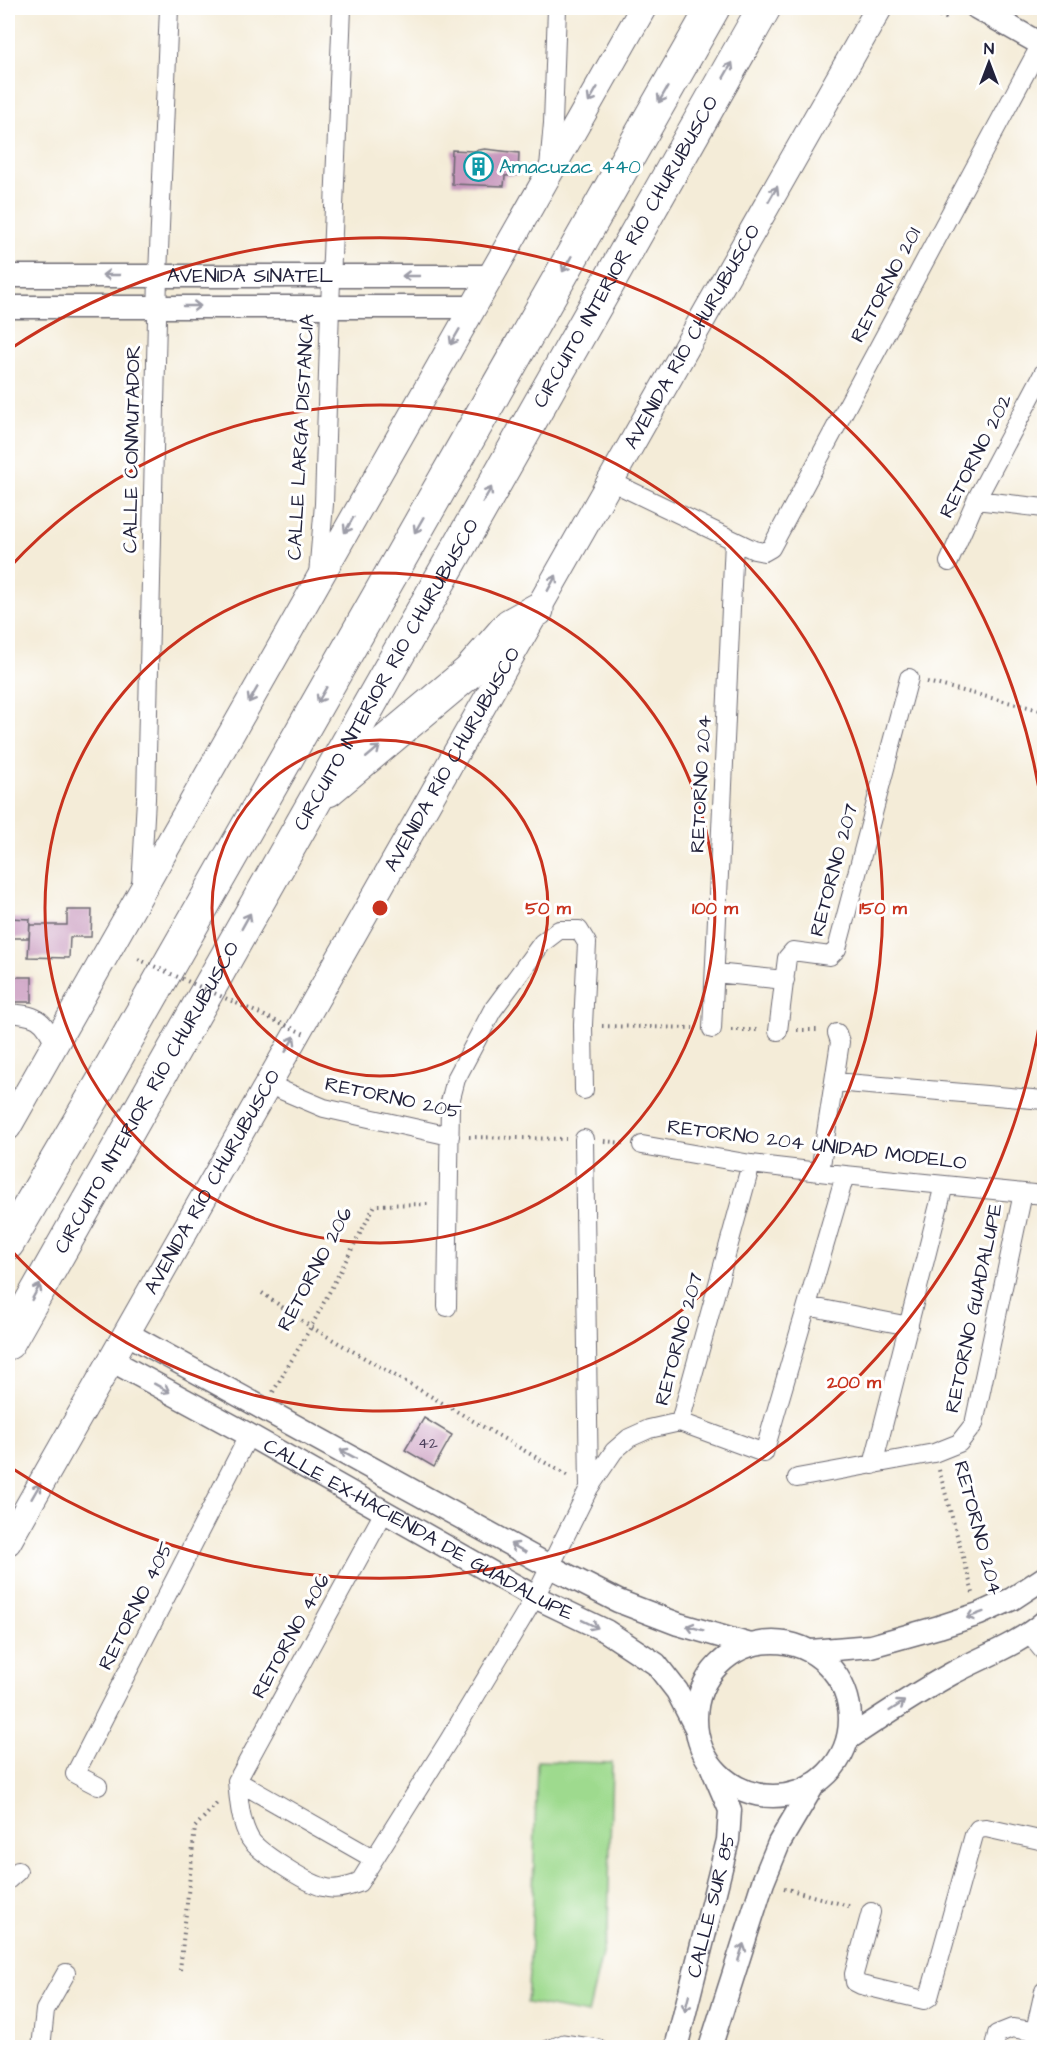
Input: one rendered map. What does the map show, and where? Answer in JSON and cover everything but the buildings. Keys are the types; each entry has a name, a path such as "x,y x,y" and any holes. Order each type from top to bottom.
{"highway":[{"path":"8,1243 103,1081 713,8"},
{"name":"CIRCUITO INTERIOR RÍO CHURUBUSCO","path":"8,1342 764,8"},
{"path":"312,803 469,672 510,625 537,610"}],"main road":[{"path":"8,1127 643,8"},
{"name":"AVENIDA RÍO CHURUBUSCO","path":"8,1542 879,8"}],"street":[{"name":"CALLE CONMUTADOR","path":"141,892 146,799 158,275 169,8"},
{"name":"CALLE LARGA DISTANCIA","path":"317,582 324,504 342,8"},
{"path":"548,175 553,123 557,8"},
{"path":"977,8 1011,16 1043,45"},
{"name":"RETORNO 201","path":"734,541 764,552 771,548 1043,45"},
{"name":"AVENIDA SINATEL","path":"8,276 490,276"},
{"name":"AVENIDA SINATEL","path":"8,307 473,307"},
{"name":"RETORNO 202","path":"949,562 976,500 1044,372"},
{"path":"610,481 734,541"},
{"path":"976,500 1044,508"},
{"name":"RETORNO 204","path":"712,1029 734,541"},
{"name":"RETORNO 207","path":"778,1031 787,958 793,951 830,956 837,949 909,678"},
{"path":"447,1307 450,1102 456,1079 492,1011 542,943 559,930 579,930 587,943 584,1090"},
{"path":"715,973 784,980"},
{"path":"8,1013 32,1015 47,1026 55,1044"},
{"path":"820,1172 840,1042 837,1033"},
{"path":"835,1082 1044,1100"},
{"name":"RETORNO 205","path":"267,1084 324,1108 450,1136"},
{"path":"584,1139 589,1488"},
{"name":"RETORNO 204 UNIDAD MODELO","path":"642,1145 751,1164 1044,1195"},
{"name":"RETORNO 207","path":"680,1422 751,1164"},
{"path":"237,1781 241,1812 250,1840 271,1858 323,1887 339,1889 359,1883 535,1597 589,1488 614,1451 629,1438 649,1429 680,1422 764,1453 845,1175"},
{"path":"873,1465 944,1185"},
{"name":"RETORNO GUADALUPE","path":"796,1478 934,1454 959,1443 974,1424 1023,1193"},
{"path":"807,1306 909,1326"},
{"name":"CALLE EX-HACIENDA DE GUADALUPE","path":"126,1333 551,1567 618,1601 678,1624 752,1645"},
{"name":"CALLE EX-HACIENDA DE GUADALUPE","path":"111,1360 249,1435 535,1597 606,1631 656,1664 677,1690 696,1728"},
{"name":"RETORNO 405","path":"98,1785 75,1774 249,1435"},
{"name":"RETORNO 406","path":"237,1781 384,1512"},
{"path":"811,1651 871,1646 939,1628 1012,1599 1044,1578"},
{"path":"848,1739 897,1705 1037,1628 1044,1652"},
{"path":"782,1642 811,1651 831,1667 845,1689 851,1714 848,1739 837,1762 814,1784 793,1793 770,1796 748,1791 727,1780 711,1764 696,1728 698,1701 708,1676 727,1656 752,1645 782,1642"},
{"name":"CALLE SUR 85","path":"676,2048 728,1840 730,1810 711,1764"},
{"path":"237,1781 374,1859"},
{"name":"CALLE SUR 85","path":"710,2048 763,1882 779,1843 814,1784"},
{"path":"871,1912 854,1974 855,1982 861,1986 924,2000 929,1997 974,1835 978,1828 1044,1841"},
{"path":"41,2048 45,2010 66,1973"},
{"path":"994,2048 997,2034 1012,2028 1040,2032 1044,1990"}],"lane":[{"path":"540,2048 563,2039 599,2044 603,2048"}],"path":[{"path":"922,8 945,18 959,8"},
{"path":"909,678 1044,711"},
{"path":"138,959 305,1034"},
{"name":"RETORNO 205","path":"450,1136 584,1139"},
{"name":"RETORNO 204 UNIDAD MODELO","path":"584,1139 642,1145"},
{"name":"RETORNO 206","path":"275,1388 311,1327 375,1204 449,1204"},
{"path":"262,1293 311,1327 589,1488"},
{"name":"RETORNO 204","path":"934,1454 979,1614"},
{"path":"180,1970 195,1827 237,1781"},
{"path":"763,1882 871,1912"}],"green space":[{"path":"537,1761 612,1763 608,1928 588,2014 527,2003"}],"place":[{"name":"Amacuzac 440","path":"478,167"}]}
